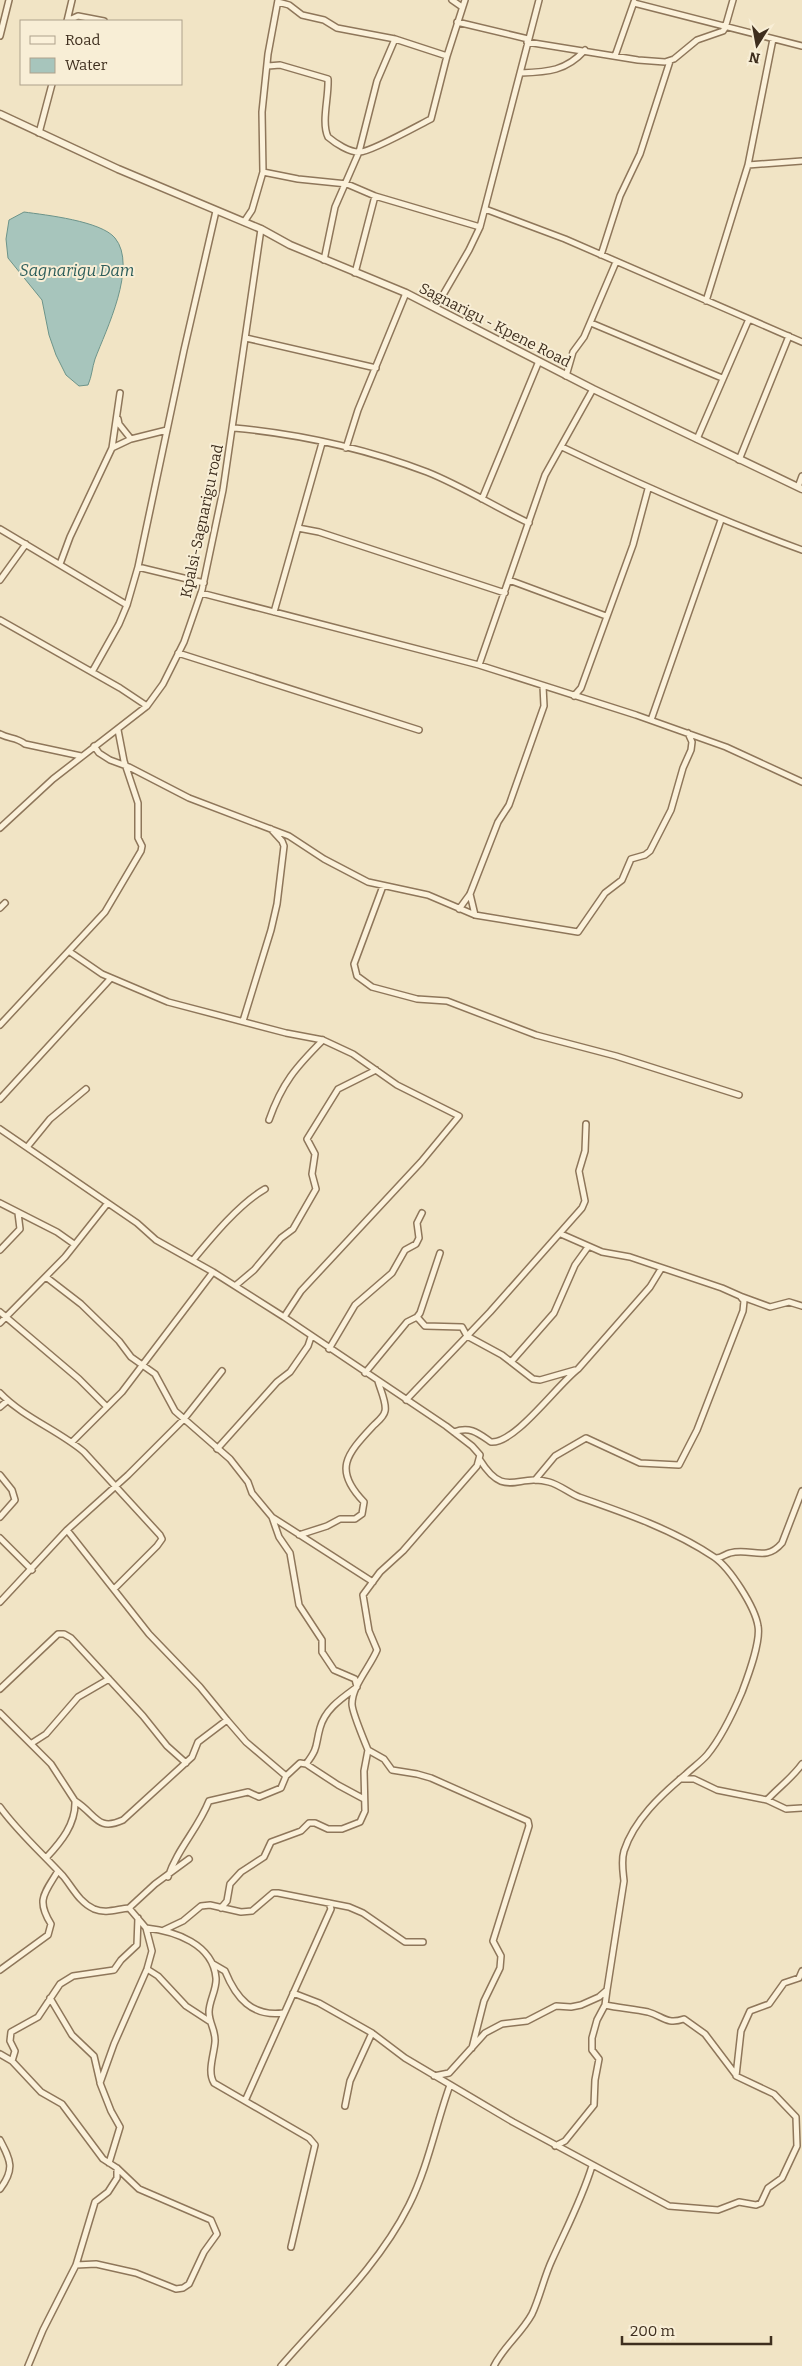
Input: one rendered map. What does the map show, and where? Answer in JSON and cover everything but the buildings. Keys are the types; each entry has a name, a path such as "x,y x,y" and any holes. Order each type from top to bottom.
{"street":[{"path":"0,36 9,0"},
{"path":"67,20 72,0"},
{"path":"452,0 462,7"},
{"path":"268,66 280,65 328,80 325,131 332,141 359,152 432,119 447,56 465,0"},
{"path":"436,307 469,250 480,226 539,0"},
{"path":"601,255 620,196 640,154 670,61 697,40 725,28 734,0"},
{"path":"244,222 252,210 263,172 262,112 268,54 278,1 289,5 302,15 324,20 337,28 395,39 447,56"},
{"path":"615,56 634,2 725,28 802,46"},
{"path":"69,20 78,16 99,20"},
{"path":"457,22 528,41 638,60 670,61"},
{"path":"324,260 336,207 359,152 377,81 395,39"},
{"path":"706,301 748,165 773,39"},
{"path":"521,73 545,72 569,65 585,50"},
{"path":"39,133 52,85"},
{"name":"Sagnarigu - Kpene Road","path":"0,114 216,211 261,229 324,260 436,307 566,376 800,488"},
{"path":"748,165 802,162"},
{"path":"263,172 298,179 347,184 375,196 480,226"},
{"path":"355,273 375,196"},
{"path":"484,209 601,255 802,342"},
{"path":"92,672 127,605 138,567 216,211"},
{"name":"Kpalsi-Sagnarigu road","path":"0,828 81,756 118,730 147,706 162,684 178,653 204,583 234,428 261,229"},
{"path":"566,376 573,352 580,344 616,262"},
{"path":"346,448 358,410 406,293"},
{"path":"696,439 749,319"},
{"path":"590,323 722,378"},
{"path":"739,460 789,336"},
{"path":"246,338 376,368"},
{"path":"482,499 539,361"},
{"path":"479,665 530,523 545,475 555,453 562,447 593,389"},
{"path":"60,564 70,538 112,448 120,393"},
{"path":"117,413 119,424 131,439"},
{"path":"234,428 284,434 346,448 428,473 530,523"},
{"path":"112,448 131,439 167,430"},
{"path":"274,612 322,443"},
{"path":"562,447 648,489 720,520 802,550"},
{"path":"800,488 802,476"},
{"path":"574,696 581,688 636,534 648,489"},
{"path":"651,720 720,520"},
{"path":"0,528 127,605"},
{"path":"298,528 319,532 504,593"},
{"path":"0,580 26,544"},
{"path":"138,567 204,583"},
{"path":"510,580 606,616"},
{"path":"201,593 479,665 688,733 726,747 802,782"},
{"path":"0,620 92,672 147,706"},
{"path":"0,629 5,624"},
{"path":"178,653 419,730"},
{"path":"459,909 470,894 498,822 509,805 544,706 543,686"},
{"path":"0,1025 70,952 105,912 141,851 142,846 138,838 138,803 126,765 118,730"},
{"path":"94,746 106,758 126,765 189,798 289,836 324,859 368,882 428,895 459,909 476,914 578,932 605,893 620,883 631,860 645,855 659,836 671,810 683,768 691,750 692,742 688,733"},
{"path":"0,734 8,738 18,738 25,744 81,756"},
{"path":"243,1021 278,904 284,846 282,841 269,827"},
{"path":"383,886 354,964 357,976 372,988 417,998 447,1001 536,1035 616,1056 739,1096"},
{"path":"470,894 476,914"},
{"path":"0,908 5,904"},
{"path":"70,952 111,978 168,1002 323,1040 353,1054 397,1085 459,1116 421,1162 301,1291 284,1317"},
{"path":"0,1099 111,978"},
{"path":"269,1120 281,1092 294,1069 323,1040"},
{"path":"235,1286 254,1270 281,1238 293,1229 316,1189 312,1174 315,1154 308,1139 319,1118 338,1089 376,1070"},
{"path":"28,1146 50,1118 86,1089"},
{"path":"406,1400 468,1336 517,1279 561,1234 582,1208 585,1201 579,1178 586,1151 586,1124"},
{"path":"0,1129 28,1146 107,1204 137,1222 156,1240 214,1272 284,1317 454,1432 480,1455 480,1460 488,1473 502,1482 513,1484 535,1480 550,1482 574,1495 630,1516 682,1539 716,1558 752,1606 759,1627 758,1639 747,1680 734,1710 707,1755 650,1806 624,1850 622,1863 624,1881 605,2005 596,2020 592,2038 592,2050 599,2059 595,2080 594,2105 565,2141 555,2146"},
{"path":"193,1260 216,1233 255,1194 264,1188"},
{"path":"0,1203 42,1224 74,1244"},
{"path":"0,1323 65,1257 107,1204"},
{"path":"0,1250 20,1229 18,1213"},
{"path":"329,1348 356,1305 392,1272 405,1250 416,1244 419,1238 418,1222 422,1213"},
{"path":"561,1234 602,1252 630,1257 770,1307 789,1302 802,1306"},
{"path":"512,1362 554,1313 575,1265 588,1247"},
{"path":"365,1372 376,1363 386,1346 408,1322 417,1317 440,1253"},
{"path":"454,1432 462,1429 472,1429 491,1442 502,1440 527,1420 565,1378 578,1369 650,1288 660,1269"},
{"path":"72,1442 122,1392 214,1272"},
{"path":"46,1277 81,1304 119,1341 131,1358 144,1365 154,1374 175,1411 216,1449 230,1459 248,1482 252,1493 272,1517 373,1582"},
{"path":"535,1480 555,1456 586,1438 640,1463 679,1465 697,1430 743,1311 744,1301 740,1296"},
{"path":"0,1312 79,1379 106,1406"},
{"path":"417,1317 425,1326 462,1327 468,1336 512,1362 528,1376 536,1380 578,1369"},
{"path":"216,1449 277,1382 290,1372 308,1346 311,1337"},
{"path":"0,1602 32,1570 67,1530 184,1419 222,1371"},
{"path":"299,1534 328,1526 340,1519 355,1519 362,1514 364,1502 353,1491 346,1478 347,1460 357,1443 385,1413 386,1405 377,1381"},
{"path":"0,1393 33,1419 72,1442 115,1486 162,1539 114,1589"},
{"path":"0,1407 8,1400"},
{"path":"221,1908 227,1901 230,1884 241,1872 264,1857 271,1842 301,1831 309,1823 315,1823 328,1829 342,1829 360,1822 365,1810 364,1771 368,1750 352,1705 357,1687 377,1650 370,1631 363,1595 480,1460"},
{"path":"0,1475 12,1490 15,1500 0,1517"},
{"path":"716,1558 730,1552 764,1555 777,1549 782,1543 802,1491"},
{"path":"272,1517 279,1537 290,1553 299,1605 322,1640 322,1652 334,1670 355,1680 357,1687"},
{"path":"67,1530 149,1634 200,1687 246,1742 286,1776"},
{"path":"0,1538 32,1570"},
{"path":"0,1689 58,1634 64,1634 71,1638 109,1679 167,1746 186,1762"},
{"path":"32,1743 46,1734 78,1697 109,1679"},
{"path":"306,1764 317,1750 320,1728 326,1714 338,1700 357,1687"},
{"path":"0,1713 51,1764 75,1801 103,1825 110,1826 123,1820 192,1757 198,1742 226,1720"},
{"path":"368,1750 384,1759 392,1770 430,1778 528,1822 493,1941 501,1956 500,1968 484,2002 472,2048"},
{"path":"168,1877 178,1852 190,1838 209,1801 248,1792 259,1797 281,1788 286,1776 300,1763 306,1764 338,1785 364,1798"},
{"path":"767,1800 783,1782 795,1774 802,1764"},
{"path":"680,1779 694,1779 717,1790 767,1800 786,1809 802,1808"},
{"path":"46,1858 58,1846 69,1828 73,1819 75,1801"},
{"path":"0,1807 58,1871 81,1900 95,1909 108,1912 129,1908 156,1884 168,1877 189,1859"},
{"path":"1,1966 26,1953 48,1935 51,1924 41,1904 58,1871"},
{"path":"164,1930 183,1921 200,1906 241,1912 252,1911 273,1893 278,1892 330,1903 363,1913 405,1942 423,1942"},
{"path":"245,2101 317,1944 322,1927 330,1914 330,1903"},
{"path":"100,2083 147,1969 152,1951 146,1928 129,1908"},
{"path":"12,2061 15,2051 10,2041 11,2032 38,2017 60,1984 73,1976 114,1970 121,1960 137,1945 138,1918"},
{"path":"146,1928 164,1930 181,1935 192,1942 212,1964 225,1971 231,1985 248,2007 274,2014 284,2013"},
{"path":"212,1964 216,1980 209,2009 209,2021 215,2039 211,2079 214,2084 309,2138 315,2145 291,2247"},
{"path":"147,1969 158,1976 186,2006 209,2021"},
{"path":"736,2076 742,2031 750,2011 770,2004 784,1983 799,1978 802,1971"},
{"path":"434,2076 449,2073 485,2032 502,2024 527,2021 556,2006 571,2007 581,2004 607,1990"},
{"path":"293,1993 319,2003 372,2034 434,2076 555,2146 668,2206 718,2210 739,2202 756,2205 761,2203 768,2188 782,2178 798,2146 796,2117 774,2094 736,2076 705,2034 684,2019 675,2022 661,2020 650,2012 605,2005"},
{"path":"50,1998 72,2034 94,2056 100,2083 111,2111 120,2127 110,2163"},
{"path":"345,2106 350,2081 372,2034"},
{"path":"0,2054 12,2061 41,2092 62,2104 103,2159 117,2168 139,2190 211,2220 217,2234 204,2252 189,2284 183,2288 176,2289 136,2273 96,2264 76,2265"},
{"path":"281,2366 361,2278 378,2256 409,2205 426,2162 450,2085"},
{"path":"0,2140 10,2159 10,2173 0,2189"},
{"path":"494,2366 509,2344 520,2334 533,2312 551,2261 586,2188 592,2166"},
{"path":"28,2366 43,2330 76,2265 95,2202 108,2192 116,2178 117,2168"}],"water":[{"name":"Sagnarigu Dam","path":"24,212 72,220 98,227 115,238 121,250 123,265 122,281 118,298 95,359 88,385 79,386 66,375 49,335 42,300 8,258 6,239 9,220"}]}
